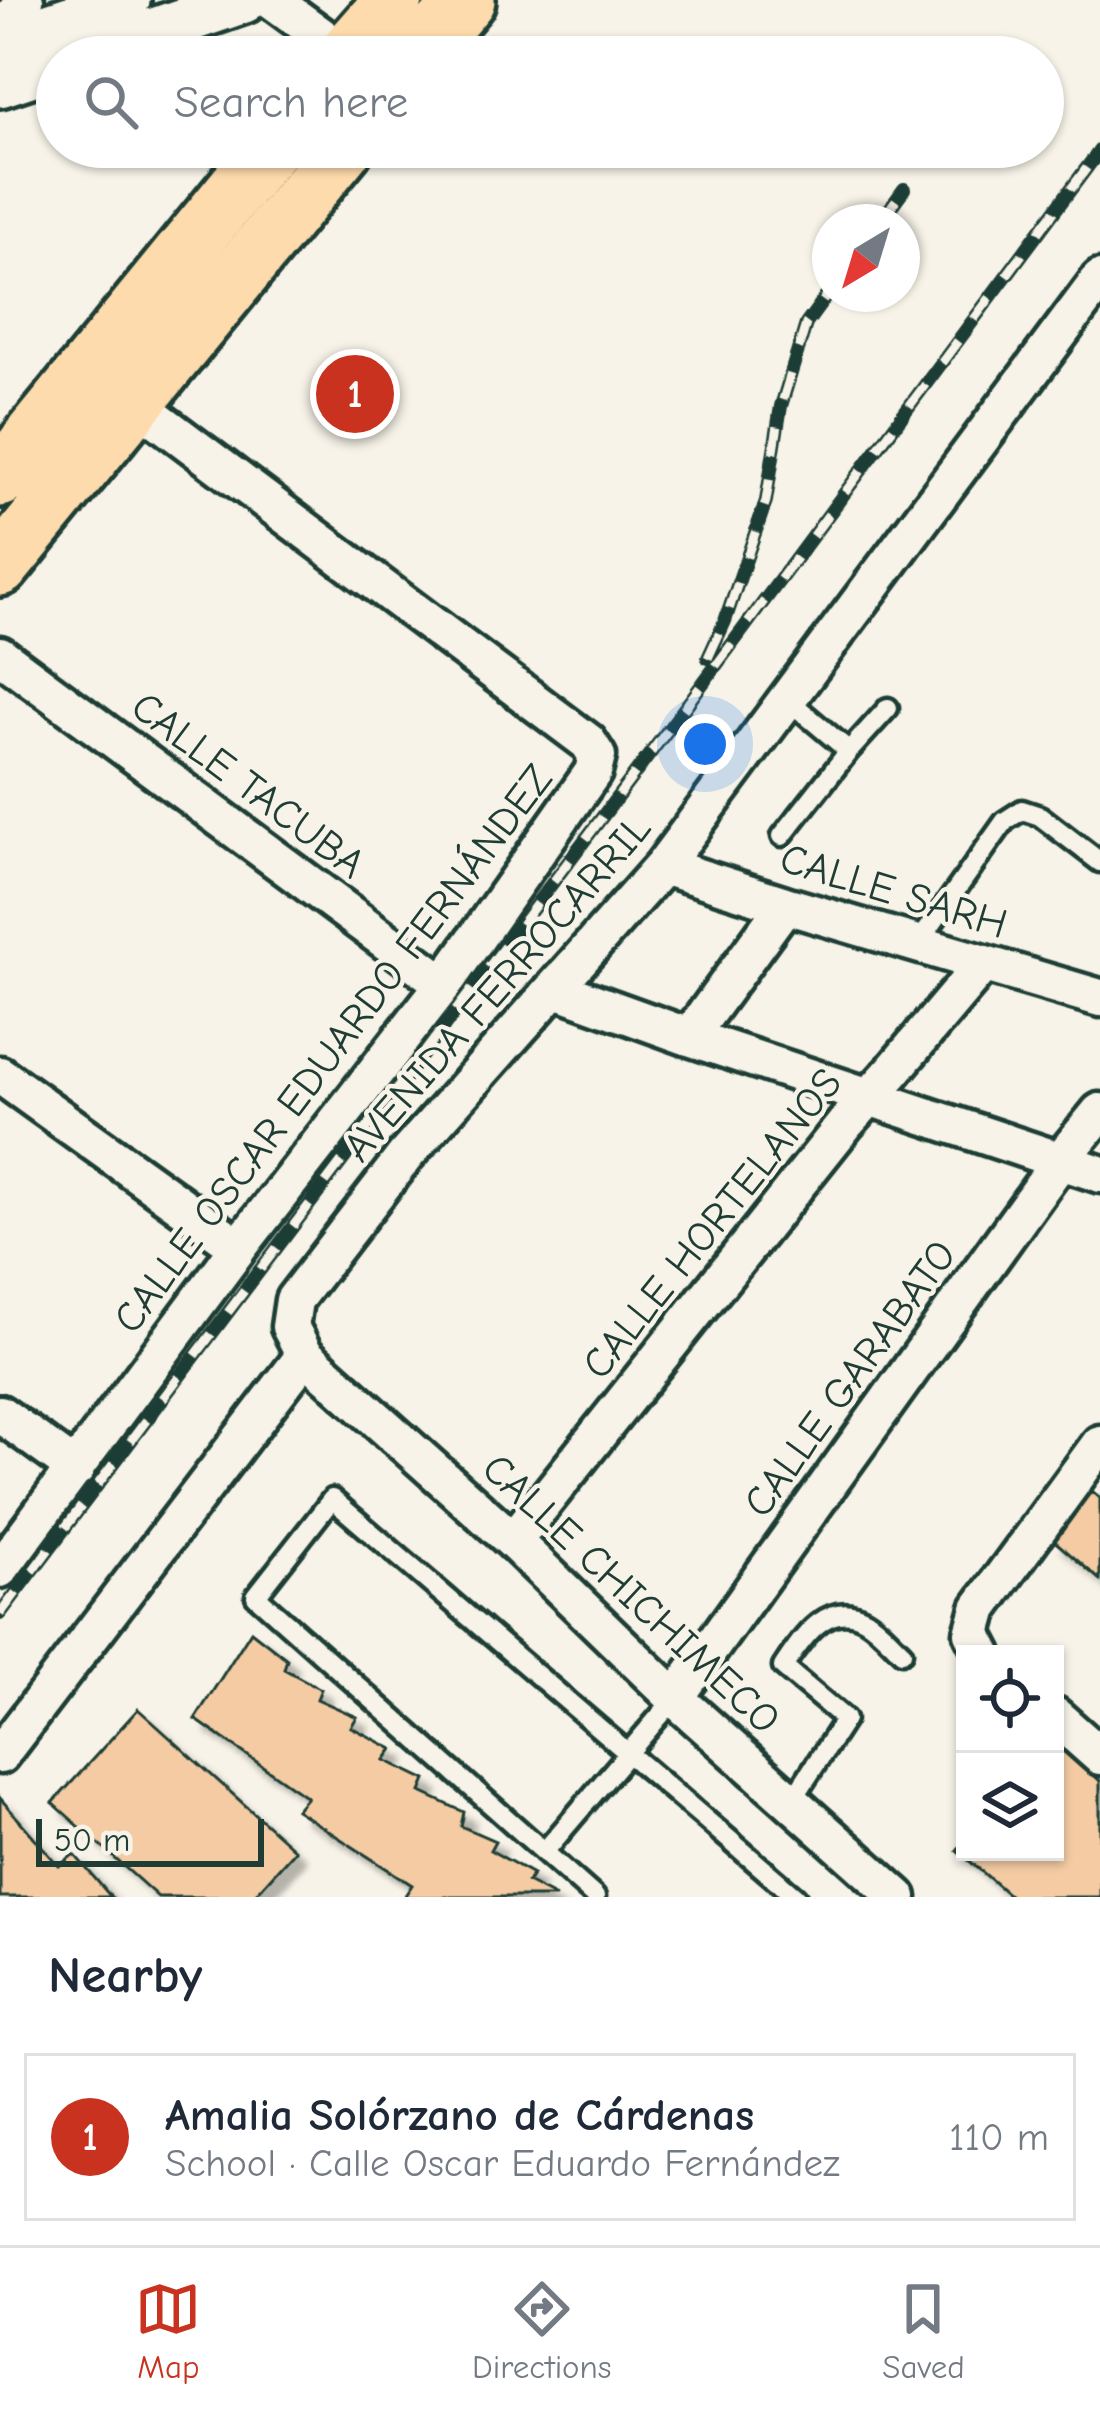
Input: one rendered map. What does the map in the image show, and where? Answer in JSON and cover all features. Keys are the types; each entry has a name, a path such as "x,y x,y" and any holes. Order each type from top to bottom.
{"main road":[{"path":"362,36 394,0"},
{"path":"436,36 466,0"},
{"path":"0,566 256,168"},
{"path":"0,478 113,386 324,168"}],"street":[{"path":"0,33 26,0"},
{"path":"0,42 127,0"},
{"path":"140,36 244,0"},
{"path":"272,0 319,36"},
{"path":"0,84 36,71"},
{"name":"AVENIDA FERROCARRIL","path":"305,1355 290,1327 294,1300 405,1156 663,866 1100,279"},
{"name":"CALLE OSCAR EDUARDO FERNÁNDEZ","path":"0,1569 239,1247 444,984 593,772 597,756 588,742 113,386"},
{"name":"CALLE TACUBA","path":"0,656 444,984"},
{"name":"CALLE SARH","path":"663,866 1100,998"},
{"path":"689,1037 785,905"},
{"name":"CALLE HORTELANOS","path":"513,1541 845,1124 983,964"},
{"path":"556,988 1100,1174"},
{"path":"0,1075 239,1247"},
{"name":"CALLE GARABATO","path":"675,1698 1060,1161 1100,1112"},
{"path":"0,1755 305,1355"},
{"name":"CALLE CHICHIMECO","path":"305,1355 898,1897"},
{"path":"0,1414 76,1469"},
{"path":"979,1643 980,1608 1100,1444"},
{"path":"1064,1724 1100,1756"}],"lane":[{"path":"788,699 849,751"},
{"path":"782,836 888,708"},
{"path":"917,944 1005,821 1022,810 1040,816 1100,862"},
{"path":"595,1897 256,1596 332,1499 796,1897"},
{"path":"791,1802 845,1719 783,1667 792,1653 817,1622 837,1613 864,1618 902,1652"},
{"path":"544,1852 675,1698"}],"building":[{"path":"1092,1491 1100,1498 1100,1580 1051,1538"},
{"path":"251,1631 287,1659 284,1669 321,1689 317,1699 357,1717 351,1727 393,1749 385,1760 426,1780 421,1792 464,1812 461,1826 495,1841 490,1850 533,1874 527,1882 556,1897 404,1897 412,1885 296,1810 307,1797 195,1719"},
{"path":"138,1709 295,1850 253,1897 158,1897 53,1803"},
{"path":"1064,1747 1100,1781 1100,1897 1011,1897 970,1861 1064,1861"},
{"path":"0,1798 59,1866 74,1854 111,1897 0,1897"}],"railway":[{"path":"0,1614 1100,150"},
{"path":"893,204 904,189"},
{"path":"708,658 766,501 781,406 806,324 815,312"}],"place":[{"name":"Amalia Solórzano de Cárdenas","path":"355,394"}]}
